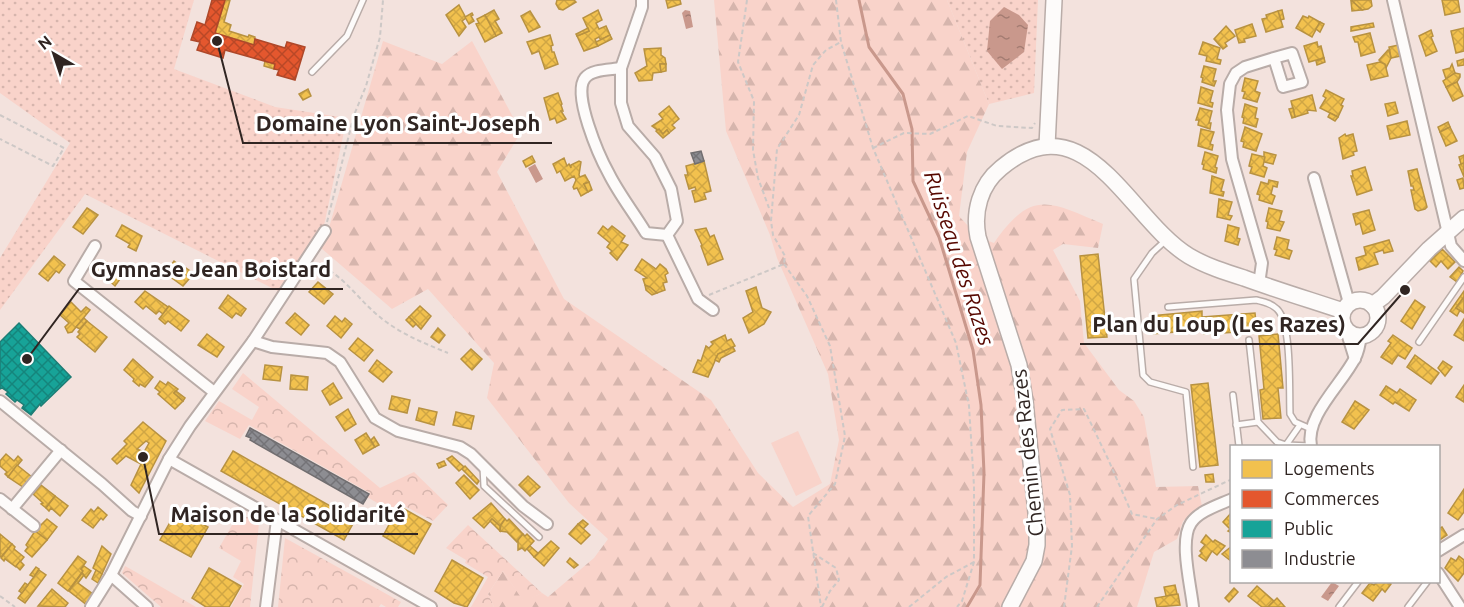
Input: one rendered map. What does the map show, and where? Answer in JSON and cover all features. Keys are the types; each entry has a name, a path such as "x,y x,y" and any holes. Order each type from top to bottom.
{"street":[{"path":"642,0 642,7 621,68 621,103 628,126 655,156 671,189 677,221 667,235"},
{"path":"1047,146 1054,0"},
{"path":"1393,0 1451,246 1464,261"},
{"path":"1259,284 1262,263 1232,159 1227,110 1230,84 1236,73 1245,67 1274,58"},
{"path":"621,68 595,72 585,77 580,92 590,131 609,174 646,232 667,235"},
{"name":"Chemin des Razes","path":"1010,607 1034,561 1037,523 1025,401 1019,365 978,237 975,221 984,188 995,172 1026,152 1047,146 1073,150 1090,158 1108,174 1188,256 1259,284 1346,307"},
{"path":"1314,178 1346,307 1342,317 1355,359"},
{"path":"1372,304 1383,297 1422,255 1464,218"},
{"path":"91,607 111,575 169,459 189,426 253,341 325,231"},
{"path":"667,235 698,299 713,310"},
{"path":"95,246 74,281 214,392"},
{"path":"1346,307 1358,300 1372,304 1377,313 1377,323 1371,332 1361,335 1346,330"},
{"path":"1311,445 1306,427 1355,359 1361,335"},
{"path":"253,341 272,347 327,353 340,362 375,418 398,431 460,447 471,453 523,506 547,524"},
{"path":"0,401 132,511 141,516"},
{"path":"12,509 61,450"},
{"path":"169,459 431,607"},
{"path":"0,499 34,526"},
{"path":"1193,607 1186,534 1192,522 1199,516 1230,500"},
{"path":"266,607 277,520"},
{"path":"1440,550 1464,536"},
{"path":"111,575 147,607"},
{"path":"1440,576 1460,607"}],"lane":[{"path":"312,72 347,36 363,0"},
{"path":"1168,238 1152,252 1134,279 1143,375 1150,382 1186,392 1193,467"},
{"path":"1419,342 1464,277"},
{"path":"1168,307 1256,300 1269,303 1278,310 1284,318 1287,335 1290,414 1295,422 1306,427 1286,445 1277,442 1258,422 1249,340"},
{"path":"1233,395 1239,445"},
{"path":"1236,425 1258,422"},
{"path":"483,467 484,486 539,537"},
{"path":"1339,607 1357,583"},
{"path":"1408,607 1426,583"}],"path":[{"path":"325,231 354,115 366,86 380,37 383,0"},
{"path":"747,0 738,62 754,101 753,150 758,178 771,210"},
{"path":"836,0 841,42 873,148 956,343 969,406 974,486 974,562 962,601 957,607"},
{"path":"821,607 808,516 835,484 845,436 830,346 807,296 784,264 784,256 773,235 771,210 777,149 799,115 813,64 826,50 841,42"},
{"path":"0,115 64,148 53,166 0,139"},
{"path":"873,148 904,133 930,134 968,116 997,126 1032,128 1036,122 1048,123"},
{"path":"305,262 309,261 327,268 340,277 374,312 394,328 448,353"},
{"path":"698,299 784,264"},
{"path":"1064,607 1072,546 1070,495 1050,429 1062,410 1084,409 1132,514 1157,519"},
{"path":"1097,607 1157,519 1177,505 1230,480"},
{"path":"813,553 836,568 839,580 821,607"},
{"path":"909,607 946,577 974,562"},
{"path":"0,596 15,607"}],"green space":[{"path":"0,0 194,0 174,69 275,107 347,118 323,230 282,293 85,194 0,310 0,258 70,143 0,93"},
{"path":"714,0 947,0 989,104 967,152 959,216 978,237 994,243 1007,225 1031,207 1055,206 1103,224 1098,248 1063,244 1053,250 1080,301 1084,343 1119,390 1134,401 1144,417 1156,487 1198,486 1202,506 1183,521 1177,539 1154,552 1137,607 494,607 488,594 503,571 524,601 542,593 548,597 594,558 608,539 569,503 487,398 494,363 428,289 392,309 321,248 328,231 383,41 442,64 472,41 521,132 497,172 564,299 711,400 758,473 793,507 830,484 839,440 828,374 777,258 770,235 726,131"},
{"path":"947,0 1038,0 1034,93 989,104"},
{"path":"243,373 380,488 414,472 448,505 433,521 399,503 393,512 367,497 370,493 249,425 240,439 205,421 219,401 252,420 259,407 232,389"},
{"path":"798,431 822,483 796,496 771,443"},
{"path":"239,513 259,523 250,607 231,607 244,584 233,577 241,561 219,548"},
{"path":"468,525 542,593 524,602 503,571 488,594 494,607 471,607 488,577 446,548"},
{"path":"285,538 401,602 398,607 386,607 381,604 379,607 278,607"},
{"path":"125,566 196,607 161,607 122,573"}],"water":[{"path":"1004,7 1019,15 1028,25 1024,52 1002,69 987,51 990,21"},
{"path":"685,10 690,11 693,27 686,29 682,13"},
{"path":"535,164 543,179 536,183 528,168"},
{"path":"1331,583 1339,586 1328,601 1321,597"}],"building: Logements":[{"path":"225,0 230,0 224,22 231,25 229,31 255,37 254,45 215,33"},
{"path":"557,0 576,2 563,10 559,9 556,4"},
{"path":"666,0 680,0 681,4 668,8"},
{"path":"1351,0 1371,0 1372,6 1362,10"},
{"path":"1442,0 1458,0 1460,12 1445,15"},
{"path":"1352,1 1362,10 1352,11"},
{"path":"459,5 466,18 462,21 466,27 459,36 446,15"},
{"path":"494,10 499,19 495,21 502,33 496,36 485,15"},
{"path":"598,10 602,20 596,23 599,29 606,26 610,35 601,40 599,37 595,39 598,46 584,51 577,36 589,31 583,18"},
{"path":"1282,10 1284,19 1280,20 1278,11"},
{"path":"530,11 540,27 529,32 521,16"},
{"path":"1278,11 1283,27 1266,32 1262,19"},
{"path":"472,13 474,21 469,24 465,17"},
{"path":"485,15 496,36 485,42 476,24 479,23 477,19"},
{"path":"1303,16 1308,18 1309,16 1320,22 1312,37 1296,28"},
{"path":"1320,22 1324,24 1320,32 1316,29"},
{"path":"1373,23 1374,27 1351,31 1351,27"},
{"path":"1252,24 1256,36 1239,43 1235,30"},
{"path":"1226,26 1235,36 1225,43 1227,46 1223,49 1214,39"},
{"path":"588,28 589,31 577,36 576,34"},
{"path":"1464,28 1464,51 1456,53 1451,31"},
{"path":"1431,30 1433,36 1431,37 1437,51 1426,56 1419,36"},
{"path":"1370,33 1375,52 1361,56 1358,42 1355,42 1353,37"},
{"path":"550,35 553,45 551,46 552,52 558,64 545,69 539,51 532,54 527,42"},
{"path":"610,35 612,39 598,46 596,42"},
{"path":"1203,42 1220,48 1217,59 1221,60 1220,64 1206,61 1207,56 1199,54"},
{"path":"1317,42 1318,47 1321,46 1324,58 1309,62 1304,46"},
{"path":"1399,45 1401,56 1391,58 1389,47"},
{"path":"661,48 661,55 665,58 666,64 660,64 661,72 653,73 652,80 639,81 635,73 647,66 644,49"},
{"path":"1388,50 1391,58 1386,68 1379,60"},
{"path":"1324,58 1325,62 1317,65 1316,61"},
{"path":"1464,59 1464,65 1458,66 1457,61"},
{"path":"265,61 275,64 274,69 264,66"},
{"path":"1380,62 1385,64 1388,76 1371,80 1367,65"},
{"path":"660,64 666,64 666,71 661,72"},
{"path":"1452,64 1455,73 1446,79 1443,70 1450,68"},
{"path":"1204,66 1216,69 1214,86 1202,82"},
{"path":"1455,73 1460,74 1457,82 1446,87 1443,81"},
{"path":"1245,78 1258,81 1255,91 1260,93 1257,102 1243,98"},
{"path":"1457,82 1463,96 1453,101 1446,87"},
{"path":"1201,87 1213,91 1210,102 1213,103 1212,107 1198,103"},
{"path":"308,89 311,96 303,100 299,94"},
{"path":"1326,90 1344,99 1338,117 1320,108 1326,98 1323,96"},
{"path":"558,93 562,104 563,111 561,111 566,119 557,123 555,118 550,120 544,98"},
{"path":"1312,95 1316,111 1307,110 1308,113 1295,117 1291,101"},
{"path":"1395,102 1398,113 1388,116 1385,104"},
{"path":"1245,104 1257,108 1256,127 1243,123"},
{"path":"669,106 679,119 672,125 675,128 663,134 652,126 663,119 659,114"},
{"path":"1200,108 1212,111 1210,129 1198,125 1199,120 1196,120"},
{"path":"1293,108 1295,117 1292,118 1289,109"},
{"path":"1330,113 1338,117 1335,121 1328,117"},
{"path":"1407,121 1410,135 1390,139 1387,126"},
{"path":"1448,122 1450,127 1440,132 1438,127"},
{"path":"1245,127 1262,134 1256,151 1243,147 1244,142 1241,141"},
{"path":"1450,127 1457,141 1446,146 1440,132"},
{"path":"659,129 663,134 667,130 669,133 663,138 656,131"},
{"path":"1201,129 1214,132 1210,144 1213,145 1212,150 1198,146"},
{"path":"1345,134 1346,136 1353,134 1357,151 1353,152 1354,155 1343,159 1339,138"},
{"path":"1205,152 1218,156 1216,173 1203,169"},
{"path":"1264,152 1276,155 1273,164 1264,162"},
{"path":"1252,154 1265,157 1263,166 1267,168 1264,177 1250,173"},
{"path":"1464,155 1464,163 1461,164 1459,157"},
{"path":"532,156 535,162 526,167 523,161"},
{"path":"564,158 567,166 569,164 571,168 571,165 581,162 579,175 580,177 585,175 589,182 584,184 588,192 581,196 577,188 573,187 576,180 574,176 565,181 560,171 557,173 553,164"},
{"path":"704,161 711,191 704,193 706,199 695,202 692,191 696,190 695,187 689,189 685,175 688,175 686,166"},
{"path":"1464,163 1464,177 1459,165"},
{"path":"1365,167 1372,190 1357,195 1351,176 1353,176 1352,171"},
{"path":"1417,169 1427,207 1418,211 1415,209 1411,190 1414,190 1408,171"},
{"path":"1212,176 1224,180 1221,191 1224,192 1223,196 1210,193"},
{"path":"1463,178 1464,188 1460,189 1457,180"},
{"path":"1269,180 1278,182 1277,187 1273,186 1271,194 1275,196 1272,204 1259,200 1260,195 1257,194 1261,182 1268,184"},
{"path":"589,182 592,190 588,192 584,184"},
{"path":"1219,199 1232,202 1228,215 1232,216 1230,220 1217,217"},
{"path":"87,208 98,215 83,234 73,227"},
{"path":"1269,208 1282,211 1279,221 1284,222 1280,231 1267,228"},
{"path":"1369,210 1375,230 1363,234 1360,223 1356,225 1353,214"},
{"path":"122,225 142,236 136,251 128,247 130,244 116,236"},
{"path":"1228,225 1239,228 1238,245 1225,241"},
{"path":"603,226 608,230 612,226 625,236 621,242 628,245 617,260 607,247 610,243 598,233"},
{"path":"706,228 710,237 714,235 723,259 708,265 695,230"},
{"path":"1277,237 1289,240 1287,249 1292,251 1289,259 1275,255"},
{"path":"1389,240 1393,251 1384,253 1383,250 1374,253 1378,264 1359,270 1356,258 1366,255 1364,247"},
{"path":"1442,249 1455,262 1448,269 1441,261 1436,267 1430,261"},
{"path":"1098,254 1107,337 1088,338 1080,256"},
{"path":"54,256 65,265 48,281 39,274"},
{"path":"642,259 656,269 660,264 666,269 667,282 663,283 665,290 657,293 645,285 643,279 647,278 635,270"},
{"path":"105,261 121,273 115,286 105,277 103,279 96,274"},
{"path":"174,261 185,270 183,273 190,278 183,286 165,273"},
{"path":"1459,267 1463,271 1457,282 1450,277"},
{"path":"186,268 193,273 190,278 183,273"},
{"path":"318,282 333,294 324,304 309,292"},
{"path":"645,285 657,293 652,295 646,290"},
{"path":"756,287 762,308 771,312 764,324 749,333 743,318 753,312 746,291"},
{"path":"145,291 168,307 163,314 159,311 156,314 146,306 143,309 135,302"},
{"path":"1464,291 1464,297 1456,308 1460,310 1457,316 1450,311"},
{"path":"228,295 246,309 241,316 236,313 232,318 219,308"},
{"path":"1464,297 1464,313 1456,308"},
{"path":"1415,300 1425,307 1412,329 1401,321"},
{"path":"71,302 81,312 86,307 90,310 72,332 68,333 65,327 69,323 60,315"},
{"path":"169,306 189,321 181,331 168,321 165,324 159,319"},
{"path":"420,306 431,316 421,329 409,317"},
{"path":"1202,311 1202,317 1255,313 1257,331 1204,334 1203,330 1151,334 1150,316"},
{"path":"295,313 309,325 301,335 286,323"},
{"path":"335,316 342,322 345,318 352,324 341,338 327,326"},
{"path":"409,317 416,324 413,327 406,320"},
{"path":"84,318 87,321 80,329 76,327"},
{"path":"1464,319 1464,341 1454,335"},
{"path":"87,321 107,337 95,352 77,337 80,334 78,332"},
{"path":"438,328 445,335 439,343 431,337"},
{"path":"207,334 224,347 217,357 198,345"},
{"path":"1278,334 1283,388 1278,388 1281,418 1263,419 1260,390 1264,389 1259,336"},
{"path":"725,335 727,341 731,339 735,346 718,354 708,377 693,372 698,360 701,361 706,346 709,348 713,344 711,342"},
{"path":"1393,335 1412,348 1405,359 1398,355 1392,364 1381,357 1391,343 1388,341"},
{"path":"358,338 373,350 364,361 349,349"},
{"path":"733,347 735,351 721,358 719,362 715,360 718,354"},
{"path":"471,349 482,359 472,370 461,359"},
{"path":"1415,355 1439,373 1431,384 1407,367"},
{"path":"133,359 153,377 145,387 140,384 139,386 124,370"},
{"path":"377,360 392,372 383,382 369,371"},
{"path":"1443,361 1452,367 1445,376 1438,368"},
{"path":"265,365 282,367 280,381 263,379"},
{"path":"291,375 308,377 307,390 290,389"},
{"path":"160,381 166,385 168,382 178,389 174,393 183,401 175,409 158,394 160,392 155,388"},
{"path":"333,383 342,398 330,405 322,391"},
{"path":"1208,383 1218,465 1200,467 1191,385"},
{"path":"1464,385 1464,402 1456,397"},
{"path":"1386,386 1397,393 1400,389 1416,400 1409,411 1380,395"},
{"path":"176,391 185,398 183,401 174,393"},
{"path":"392,396 410,400 407,413 389,409"},
{"path":"1355,401 1369,410 1354,429 1342,422"},
{"path":"419,408 437,412 434,425 416,420"},
{"path":"348,409 356,424 345,431 336,417"},
{"path":"456,412 474,416 471,429 453,425"},
{"path":"143,422 166,441 139,493 131,485 141,464 126,456 117,464 112,459 127,444 124,441","holes":["146,441 149,443 144,452 137,449"]},
{"path":"366,433 375,447 363,454 355,440"},
{"path":"374,437 379,445 375,447 371,440"},
{"path":"233,451 355,520 344,540 221,471"},
{"path":"6,454 14,461 18,456 22,460 8,477 5,474 7,472 0,466 0,461"},
{"path":"452,456 464,467 459,471 447,459"},
{"path":"444,461 446,465 439,468 437,464"},
{"path":"17,465 32,477 23,487 8,477"},
{"path":"465,466 479,481 477,484 462,469"},
{"path":"1213,474 1214,482 1206,482 1205,475"},
{"path":"464,475 479,490 470,499 456,483"},
{"path":"528,476 540,487 530,496 519,485"},
{"path":"41,485 55,496 46,508 33,494"},
{"path":"1464,489 1464,512 1458,520 1448,513"},
{"path":"55,496 68,506 60,516 51,508 49,511 46,508"},
{"path":"491,503 505,519 500,526 492,519 484,528 473,518"},
{"path":"399,506 431,524 414,554 383,536"},
{"path":"98,507 107,515 103,520 101,518 93,528 82,520 91,509 94,512"},
{"path":"177,510 208,527 191,557 160,540"},
{"path":"1230,514 1230,529 1223,522"},
{"path":"47,519 57,527 47,540 35,531"},
{"path":"492,519 500,526 500,531 490,521"},
{"path":"505,519 507,521 509,519 523,534 517,542 507,532 500,531"},
{"path":"583,520 588,524 583,529 578,524"},
{"path":"578,524 590,535 581,544 569,534"},
{"path":"1442,527 1447,535 1440,540 1440,528"},
{"path":"35,531 47,540 32,557 25,551"},
{"path":"0,534 12,544 1,557 0,556"},
{"path":"523,534 525,536 527,534 534,541 525,551 522,548 518,550 518,540"},
{"path":"1206,535 1213,542 1215,540 1225,546 1217,555 1212,551 1206,561 1199,556 1205,545 1201,542"},
{"path":"551,541 559,548 544,566 534,557"},
{"path":"12,544 14,549 24,557 16,567 1,558"},
{"path":"102,546 111,554 102,574 93,568"},
{"path":"530,546 538,553 534,557 527,549"},
{"path":"1230,548 1230,560 1222,554"},
{"path":"78,556 86,562 81,569 83,571 68,591 58,583"},
{"path":"1459,556 1464,560 1464,573 1458,581 1445,568 1451,558 1456,561"},
{"path":"570,558 578,565 574,568 567,562"},
{"path":"452,560 483,578 467,607 454,603 435,591"},
{"path":"20,561 24,565 20,570 16,566"},
{"path":"84,566 91,571 86,578 81,569"},
{"path":"36,567 39,569 34,577 30,575"},
{"path":"209,568 241,586 229,607 206,607 192,598"},
{"path":"39,570 46,575 25,603 18,598"},
{"path":"96,570 102,574 98,583 92,579"},
{"path":"82,573 84,575 78,583 93,594 87,605 69,591"},
{"path":"25,583 28,585 22,593 19,591"},
{"path":"1370,583 1374,585 1376,583 1391,584 1385,592 1382,589 1373,601 1362,593"},
{"path":"1175,585 1177,594 1166,596 1164,587"},
{"path":"1257,586 1274,601 1268,607 1262,607 1248,596"},
{"path":"1234,588 1238,592 1229,602 1225,598"},
{"path":"52,589 68,603 65,607 38,606"},
{"path":"1178,594 1180,605 1157,607 1155,598"},
{"path":"1277,598 1285,607 1268,607"}],"building: Commerces":[{"path":"212,0 225,0 215,33 254,45 255,39 285,48 287,42 305,47 295,80 277,75 279,70 274,69 275,64 225,50 223,58 197,50 200,42 191,40 197,22 205,25"}],"building: Public":[{"path":"19,323 71,377 31,415 22,408 24,405 17,400 15,402 6,394 8,392 0,389 0,342"}],"building: Industrie":[{"path":"701,151 704,161 695,164 691,153"},
{"path":"250,428 369,494 363,504 250,440 251,438 246,436"}],"waterway":[{"name":"Ruisseau des Razes","path":"859,0 869,47 903,94 912,129 913,181 939,237 973,350 981,405 984,473 980,585 967,607"}],"place":[{"name":"Domaine Lyon Saint-Joseph","path":"217,41"},
{"name":"Plan du Loup (Les Razes)","path":"1405,290"},
{"name":"Gymnase Jean Boistard","path":"27,359"},
{"name":"Maison de la Solidarité","path":"143,457"}]}
